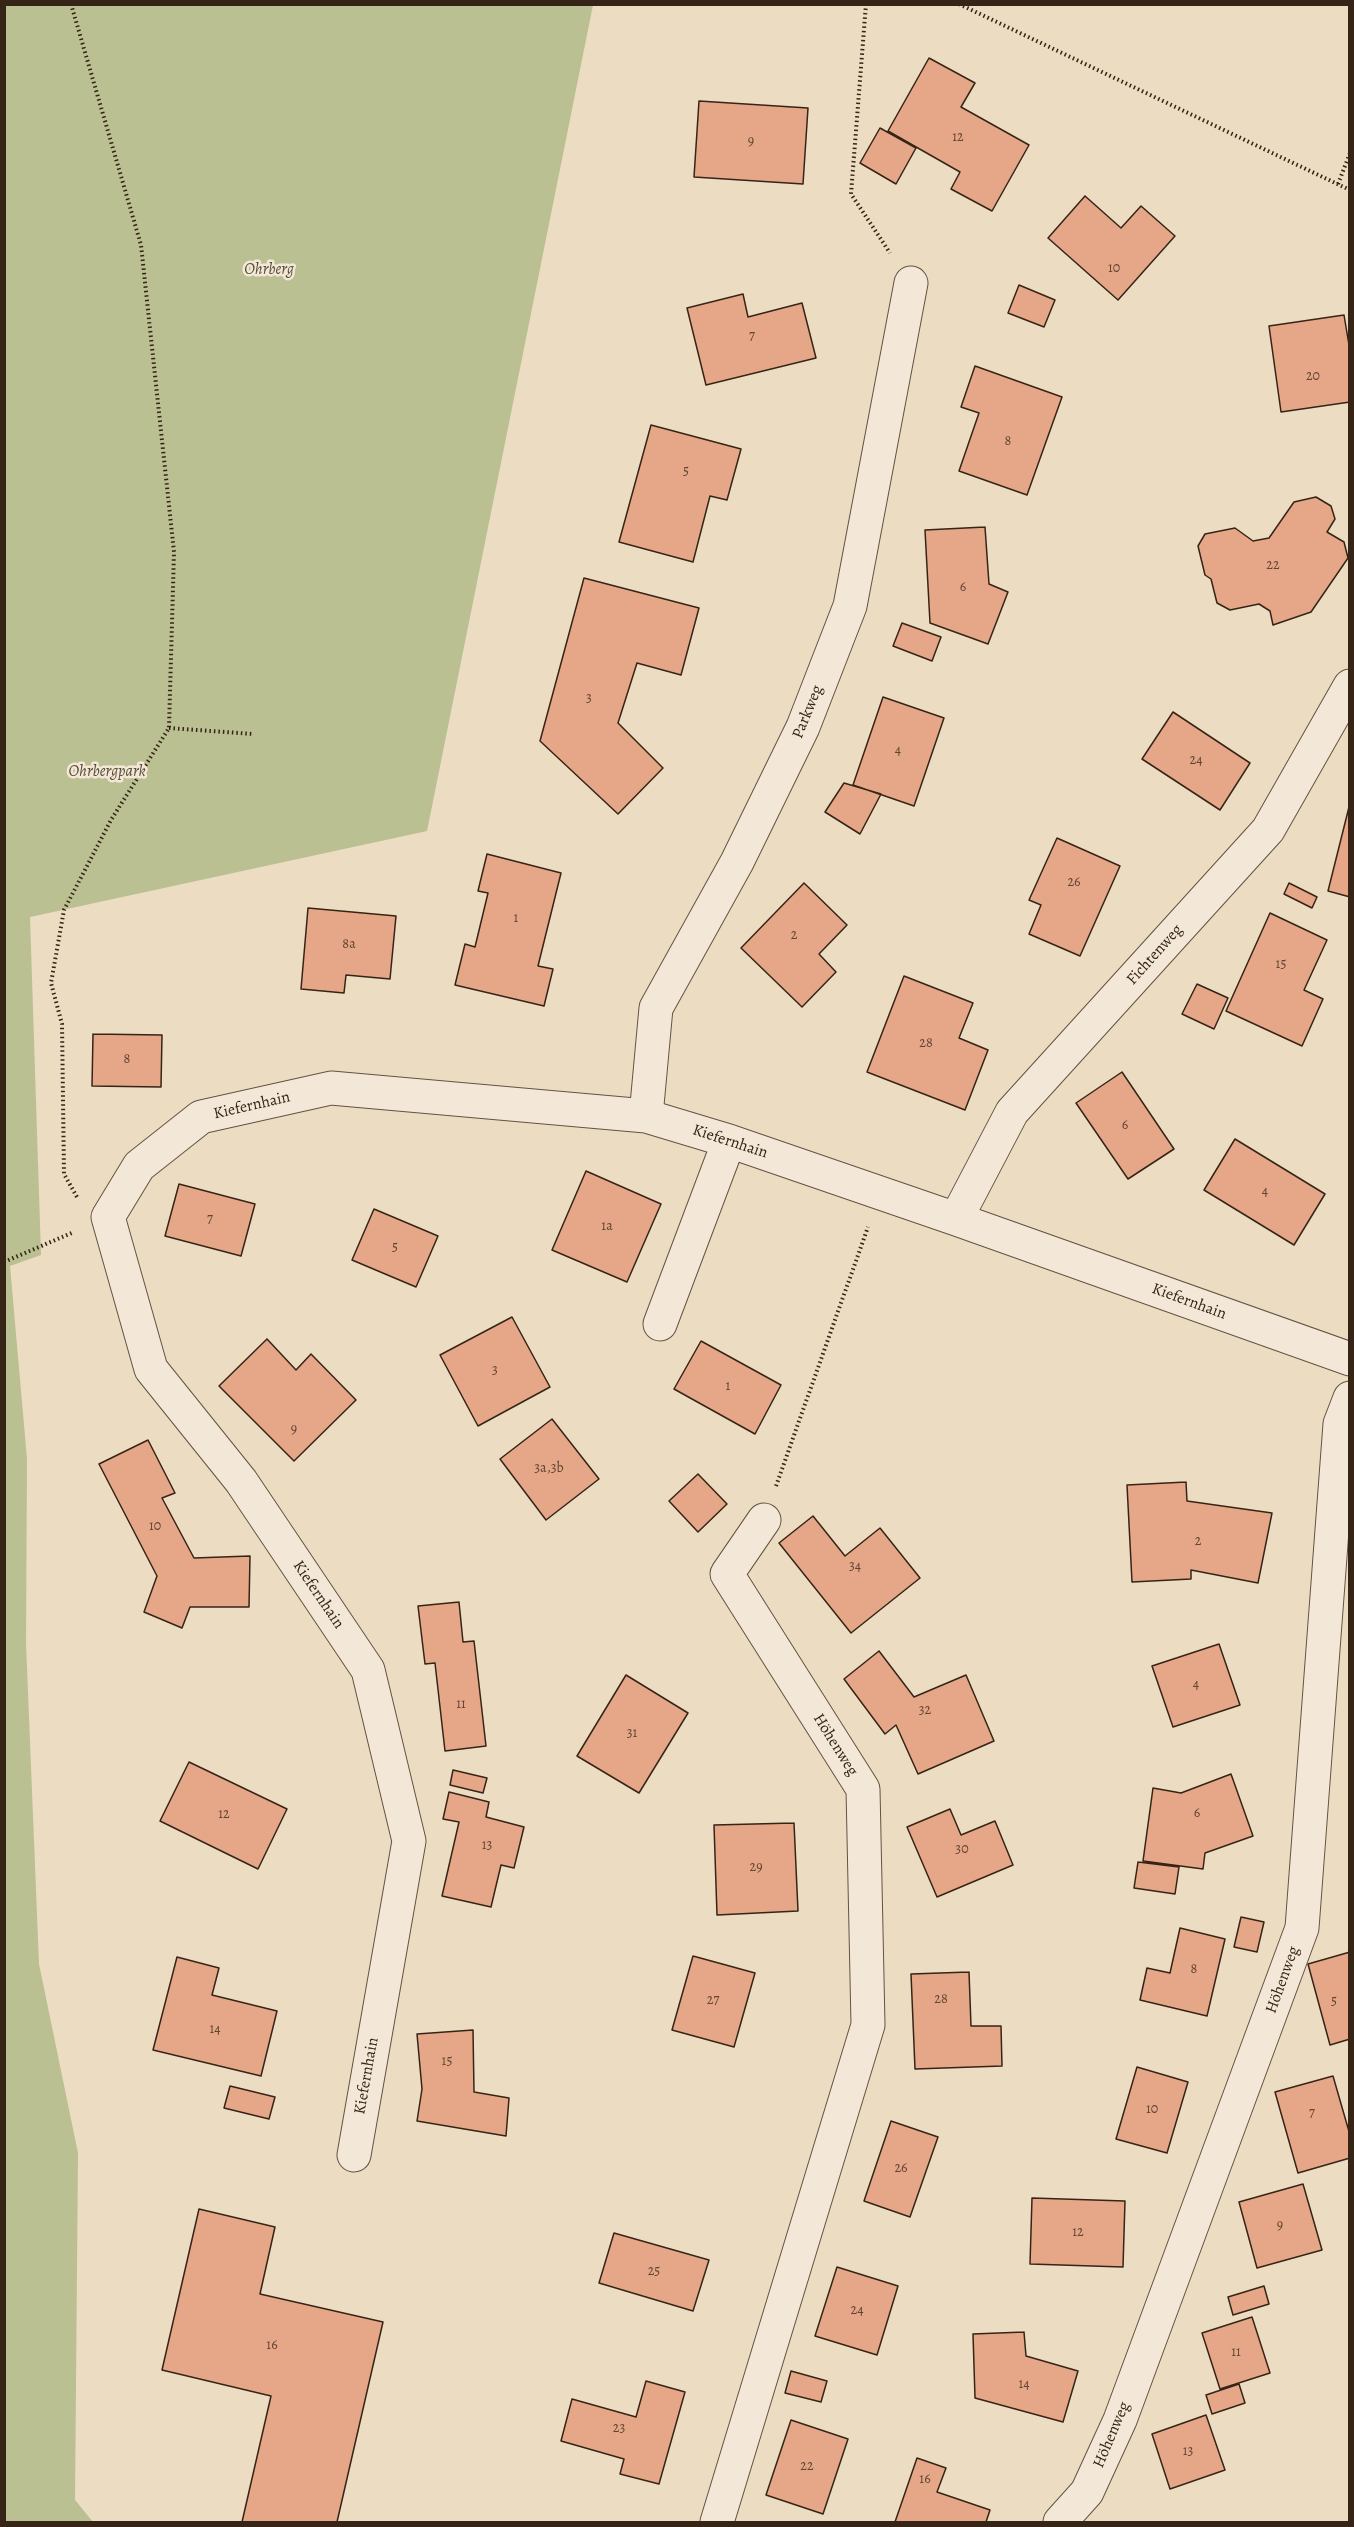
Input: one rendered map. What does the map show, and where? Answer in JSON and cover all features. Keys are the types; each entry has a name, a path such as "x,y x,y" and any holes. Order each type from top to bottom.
{"street":[{"name":"Parkweg","path":"646,1116 656,1008 737,862 793,748 850,606 911,283"},
{"name":"Fichtenweg","path":"956,1219 1012,1112 1268,830 1350,686"},
{"name":"Kiefernhain","path":"354,2155 409,1841 368,1670 241,1481 151,1370 108,1217 139,1166 201,1117 331,1088 646,1116 729,1141 956,1219 1350,1359"},
{"path":"660,1324 729,1141"},
{"name":"Höhenweg","path":"1060,2523 1087,2492 1120,2420 1302,1928 1340,1424 1350,1398"},
{"name":"Höhenweg","path":"717,2523 868,2025 863,1789 727,1574 764,1521"}],"path":[{"path":"71,4 141,245 174,552 169,728 111,820 64,910 51,983 62,1024 64,1174 75,1196 108,1217"},
{"path":"866,4 851,194 911,283"},
{"path":"959,4 1350,190"},
{"path":"1338,184 1350,153"},
{"path":"169,728 253,734"},
{"path":"764,1521 879,1194"},
{"path":"4,1262 108,1217"}],"green space":[{"name":"Ohrberg","path":"5,4 593,5 427,831 30,917 41,1255 10,1266 27,1459 26,1643 39,1964 78,2153 75,2500 93,2522 4,2522"}],"building":[{"path":"929,58 975,83 961,107 1029,145 992,211 951,189 960,172 888,131"},
{"path":"699,101 808,108 803,184 694,177"},
{"path":"880,128 916,148 896,184 860,163"},
{"path":"1085,196 1121,228 1141,206 1175,236 1118,300 1048,238"},
{"path":"1019,285 1055,300 1044,327 1008,313"},
{"path":"743,294 748,317 802,303 816,358 706,385 687,308"},
{"path":"1344,315 1350,351 1350,402 1281,412 1269,326"},
{"path":"975,366 1062,397 1027,495 959,471 979,413 961,407"},
{"path":"651,425 741,449 727,500 710,496 693,562 619,542"},
{"path":"1316,497 1331,506 1335,519 1327,532 1344,542 1348,558 1311,612 1273,625 1270,611 1259,604 1230,610 1217,603 1211,579 1205,575 1198,546 1205,534 1235,528 1253,541 1269,538 1294,502"},
{"path":"985,527 989,584 1008,592 988,644 930,623 925,530"},
{"path":"584,578 699,608 681,675 637,663 618,723 663,768 618,814 540,741"},
{"path":"902,623 941,637 932,661 893,646"},
{"path":"883,697 944,718 914,806 853,785"},
{"path":"1173,712 1250,763 1220,810 1142,759"},
{"path":"844,783 881,794 860,834 825,812"},
{"path":"1350,807 1350,897 1328,891"},
{"path":"1057,838 1120,866 1080,956 1029,934 1041,905 1029,900"},
{"path":"487,854 561,873 538,966 553,969 544,1006 455,985 465,944 475,947 488,893 478,891"},
{"path":"804,883 847,925 819,954 836,972 802,1007 741,948"},
{"path":"1289,883 1317,897 1312,908 1284,894"},
{"path":"308,908 396,916 390,979 346,975 344,993 301,989"},
{"path":"1270,913 1327,940 1304,990 1323,999 1302,1046 1226,1011"},
{"path":"904,976 973,1003 959,1038 988,1050 965,1110 867,1072"},
{"path":"1197,984 1228,998 1214,1029 1182,1014"},
{"path":"93,1034 162,1035 161,1087 92,1086"},
{"path":"1122,1072 1174,1149 1128,1179 1076,1103"},
{"path":"1235,1139 1325,1194 1294,1245 1204,1190"},
{"path":"586,1171 661,1204 627,1282 552,1250"},
{"path":"179,1184 255,1204 241,1256 165,1236"},
{"path":"374,1209 438,1236 416,1287 352,1260"},
{"path":"512,1317 550,1387 478,1426 440,1355"},
{"path":"267,1339 296,1370 311,1354 356,1400 294,1461 219,1386"},
{"path":"701,1341 781,1385 755,1434 674,1389"},
{"path":"552,1419 599,1479 546,1520 500,1459"},
{"path":"148,1440 175,1493 162,1498 194,1558 250,1556 249,1607 190,1607 182,1628 144,1612 157,1576 99,1464"},
{"path":"698,1474 727,1504 698,1532 669,1501"},
{"path":"1186,1482 1187,1501 1272,1513 1258,1583 1191,1570 1191,1579 1132,1582 1127,1485"},
{"path":"813,1516 845,1556 880,1528 920,1578 851,1633 779,1543"},
{"path":"459,1602 463,1642 474,1641 486,1746 445,1751 435,1663 425,1664 418,1606"},
{"path":"1219,1644 1240,1705 1173,1727 1152,1666"},
{"path":"879,1651 914,1697 966,1675 994,1741 918,1774 896,1725 885,1734 844,1679"},
{"path":"626,1675 688,1713 639,1793 577,1756"},
{"path":"189,1762 287,1809 258,1869 160,1821"},
{"path":"453,1770 487,1778 483,1793 450,1785"},
{"path":"1231,1774 1253,1836 1205,1853 1203,1869 1143,1861 1153,1788 1181,1793"},
{"path":"449,1792 489,1802 486,1817 524,1827 514,1868 501,1865 491,1907 442,1896 459,1822 443,1819"},
{"path":"950,1809 961,1835 995,1821 1013,1865 937,1897 907,1827"},
{"path":"794,1823 798,1911 717,1915 714,1825"},
{"path":"1138,1862 1179,1867 1175,1894 1134,1888"},
{"path":"1241,1917 1264,1922 1257,1952 1234,1947"},
{"path":"1180,1928 1225,1939 1207,2016 1140,2000 1147,1968 1170,1973"},
{"path":"1350,1952 1350,2039 1330,2045 1308,1964"},
{"path":"693,1956 755,1973 734,2047 672,2030"},
{"path":"177,1957 219,1968 212,1995 277,2011 261,2076 153,2050"},
{"path":"969,1972 971,2026 1001,2026 1002,2066 915,2069 911,1974"},
{"path":"473,2030 474,2092 509,2098 506,2136 417,2121 422,2089 417,2034"},
{"path":"1137,2067 1188,2082 1167,2153 1116,2139"},
{"path":"1333,2076 1350,2135 1350,2158 1298,2173 1275,2092"},
{"path":"230,2086 275,2097 269,2119 224,2108"},
{"path":"891,2121 938,2137 910,2217 864,2201"},
{"path":"1303,2184 1322,2250 1257,2268 1239,2202"},
{"path":"1032,2198 1125,2201 1123,2267 1030,2264"},
{"path":"199,2209 275,2227 260,2294 383,2322 337,2522 242,2522 271,2396 162,2370"},
{"path":"614,2233 709,2260 693,2311 599,2283"},
{"path":"837,2267 898,2286 877,2355 815,2336"},
{"path":"1264,2286 1269,2304 1233,2315 1228,2297"},
{"path":"1252,2317 1270,2373 1220,2389 1202,2333"},
{"path":"1024,2332 1026,2356 1078,2371 1063,2422 975,2398 973,2334"},
{"path":"791,2371 827,2381 821,2402 785,2393"},
{"path":"646,2381 685,2392 659,2484 620,2474 624,2459 561,2441 572,2399 636,2417"},
{"path":"1239,2384 1245,2403 1212,2414 1206,2395"},
{"path":"1206,2415 1225,2470 1170,2489 1152,2434"},
{"path":"791,2420 848,2439 823,2514 766,2495"},
{"path":"917,2458 946,2468 937,2492 990,2510 986,2522 895,2522"}],"park label":[{"name":"Ohrbergpark","path":"107,772"}]}
